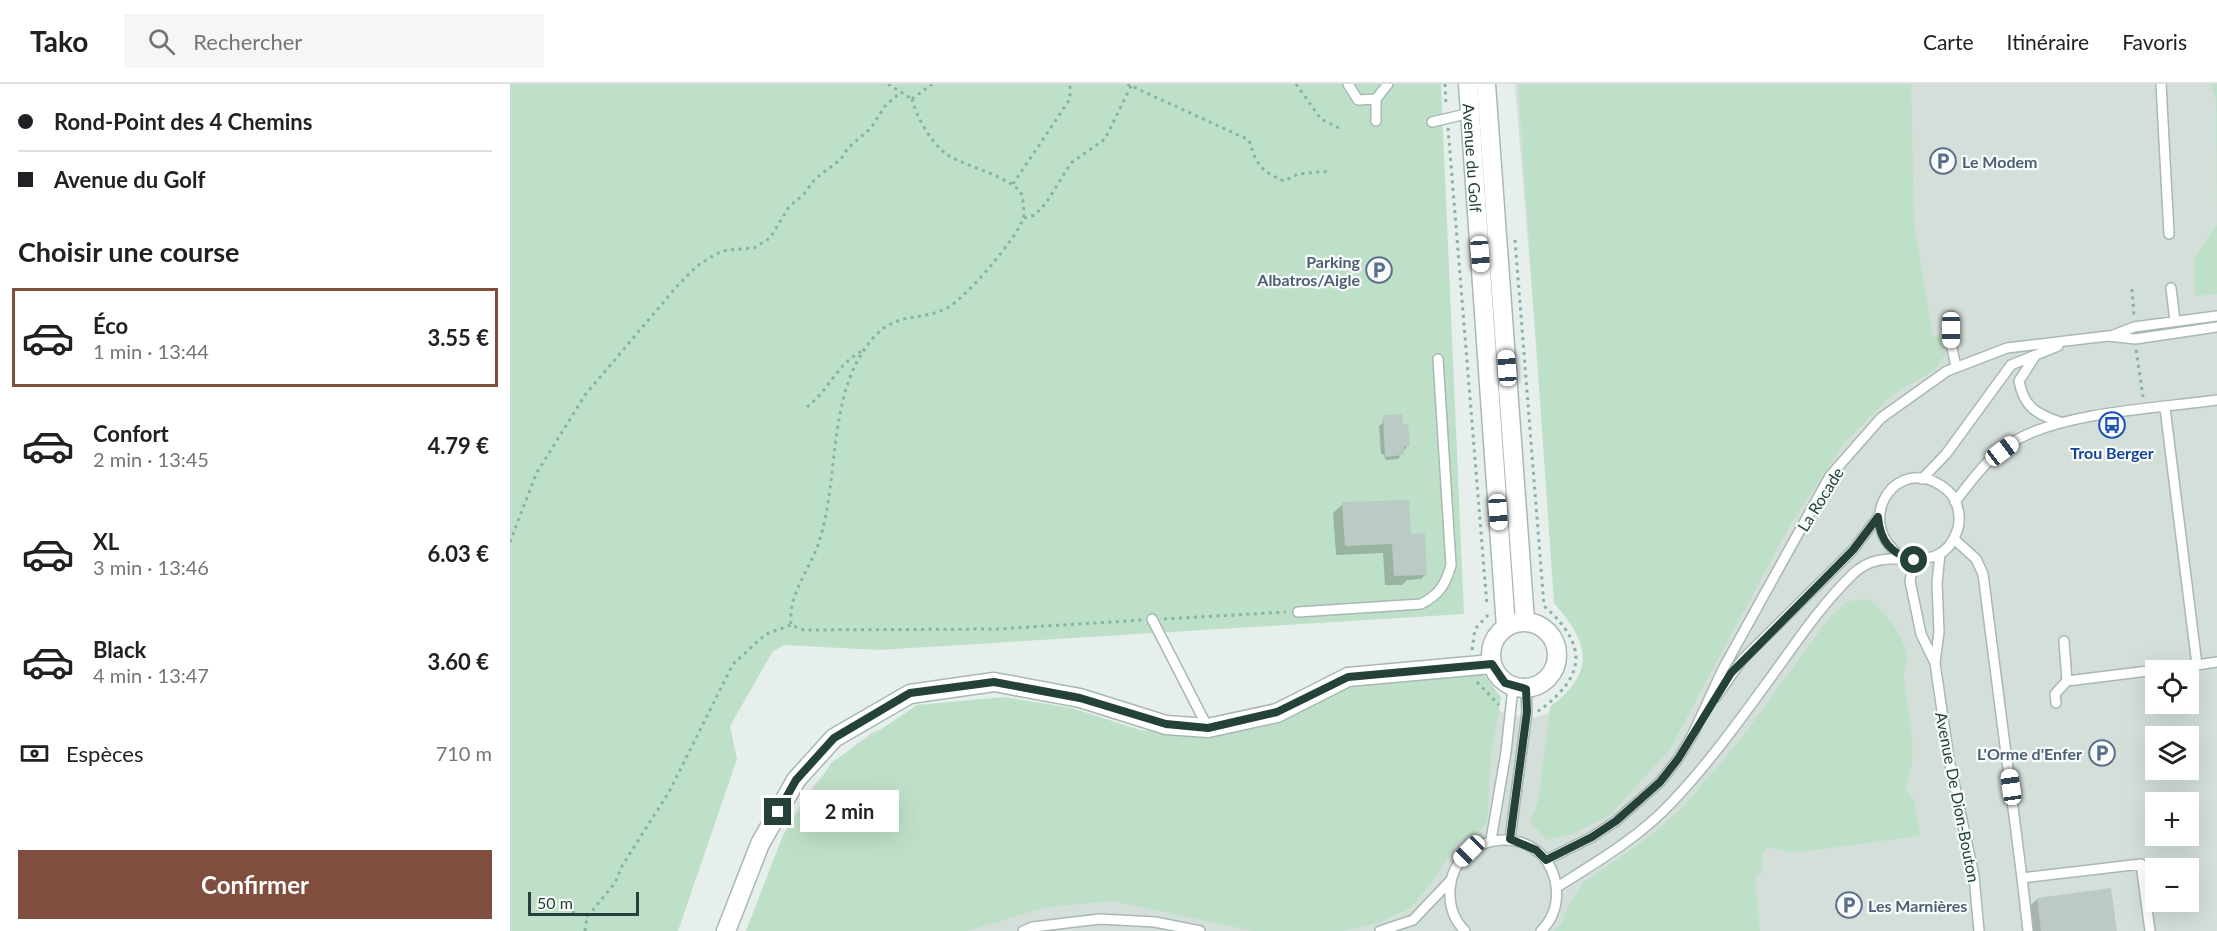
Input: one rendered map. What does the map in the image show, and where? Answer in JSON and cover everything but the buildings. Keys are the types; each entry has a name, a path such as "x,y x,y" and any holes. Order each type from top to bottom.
{"street":[{"name":"Avenue du Golf","path":"1467,84 1506,627"},
{"name":"Avenue du Golf","path":"1486,84 1525,621"},
{"path":"1525,621 1547,630 1557,646 1558,658 1548,679 1539,686 1519,688 1496,674 1491,652 1496,637 1506,627 1525,621"},
{"path":"726,931 760,843 796,780 834,738 910,693 994,682 1080,698 1166,724 1208,728 1277,712 1348,677 1492,664"}],"lane":[{"path":"1348,84 1358,100 1376,99"},
{"path":"1376,121 1376,99 1389,84"},
{"path":"2161,84 2169,234"},
{"path":"1432,122 1470,113"},
{"path":"2171,288 2175,321"},
{"path":"1951,316 1951,343 1956,367"},
{"name":"La Rocade","path":"1692,736 1723,669 1830,476 1881,418 1956,367 2007,348 2108,336 2134,327 2217,316"},
{"name":"La Rocade","path":"2108,336 2135,339 2217,327"},
{"name":"La Rocade","path":"1922,479 1946,454 2010,365 2066,342"},
{"path":"2035,356 2019,381 2022,397 2030,408 2060,422"},
{"path":"1298,612 1420,604 1432,599 1448,578 1451,565 1438,359"},
{"path":"1956,502 1984,464 2019,438 2060,422 2217,400"},
{"path":"2165,408 2196,660"},
{"path":"1922,479 1942,486 1956,502 1959,527 1954,539 1940,554 1928,559 1914,560 1901,556 1884,540 1878,517 1881,504 1887,493 1903,482 1922,479"},
{"name":"La Rocade","path":"1546,860 1592,837 1639,803 1660,782 1731,673 1846,558 1878,517"},
{"path":"1954,539 1976,559 1983,574 2028,931"},
{"name":"Avenue De Dion-Bouton","path":"1935,663 1940,632 1937,583 1940,554"},
{"path":"1557,887 1634,836 1672,803 1721,744 1820,609 1850,576 1873,561 1901,556"},
{"name":"Avenue De Dion-Bouton","path":"1914,560 1910,581 1922,634 1935,663 1949,759 1974,876 1979,931"},
{"path":"1152,619 1208,728"},
{"path":"2064,641 2067,681"},
{"path":"2199,665 2217,662"},
{"path":"2056,703 2055,694 2067,681 2145,671"},
{"path":"1510,839 1527,712 1519,688"},
{"path":"1491,840 1519,688"},
{"path":"1380,931 1413,920 1450,881 1460,859 1479,844 1491,840 1510,839 1536,850 1546,860 1553,873 1557,887 1556,903 1552,917 1541,931"},
{"path":"2022,878 2141,864 2150,931"},
{"path":"1450,881 1449,898 1460,930"},
{"path":"1023,931 1033,927 1100,919 1155,922 1200,931"}],"path":[{"path":"791,624 789,608 818,546 830,505 842,407 854,369 873,338 892,320 925,315 949,307 1002,253 1024,218 1022,194 1013,184 966,165 945,153 915,111 912,99 888,84"},
{"path":"912,99 932,84"},
{"path":"1013,184 1070,99 1070,84"},
{"path":"1296,84 1321,119 1339,128"},
{"path":"1445,84 1487,616"},
{"path":"1024,218 1035,215 1046,203 1071,163 1105,139 1129,85 1249,140 1257,164 1267,174 1284,180 1298,174 1330,171"},
{"path":"510,542 536,474 579,404 593,383 655,315 678,285 697,266 716,254 727,250 754,248 770,238 789,207 804,194 815,179 841,159 848,148 871,128 885,105 900,93"},
{"path":"1514,231 1544,606 1568,631 1576,649 1576,665 1563,691 1536,713"},
{"path":"807,407 820,397 849,357 866,349"},
{"path":"1472,652 1475,629 1498,607"},
{"path":"585,931 587,917 615,883 622,866 669,792 733,664 766,634 791,624 804,630 997,629 1298,612"},
{"path":"1473,675 1492,701 1503,708"},
{"path":"572,912 587,917"}],"shaded area":[{"path":"1515,84 2217,84 2217,931 746,931 791,819 812,787 845,753 872,732 928,714 1162,741 1475,693 1507,715 1531,718 1551,713 1577,690 1585,659 1578,630 1557,601"}],"green space":[{"path":"510,84 1441,84 1464,614 878,650 785,645 773,651 730,726 737,759 678,931 510,931"},
{"path":"1518,84 1911,84 1914,223 1933,336 1945,335 1945,355 1935,370 1893,394 1845,442 1790,525 1670,749 1610,815 1572,834 1547,840 1530,821 1538,802 1550,707 1565,694 1575,681 1581,669 1583,656 1575,631 1554,603"},
{"path":"2210,84 2217,84 2217,224 2216,98"},
{"path":"2217,224 2217,294 2195,296 2194,258"},
{"path":"1869,599 1891,622 1907,654 1904,678 1913,747 1910,774 1905,787 1915,802 1920,836 1791,853 1768,847 1762,854 1762,872 1755,876 1760,931 1554,931 1562,923 1569,904 1584,882 1649,837 1680,810 1738,743 1829,618 1848,601"},
{"path":"1480,670 1501,697 1491,754 1487,824 1454,847 1438,874 1411,908 1378,923 1342,931 1253,931 1112,901 1047,907 967,931 746,931 783,835 832,762 917,705 1004,697 1072,708 1140,730 1201,736 1263,723 1331,697 1332,694 1368,679"}],"place":[{"name":"Le Modem","path":"1943,161"},
{"name":"Parking Albatros/Aigle","path":"1379,270"},
{"name":"Trou Berger","path":"2112,425"},
{"name":"L'Orme d'Enfer","path":"2102,753"},
{"name":"Les Marnières","path":"1849,905"}],"route":[{"path":"778,812 796,780 834,738 910,693 994,682 1080,698 1166,724 1208,728 1277,712 1348,677 1492,664 1496,674 1505,683 1526,689 1527,712 1523,754 1510,839 1536,850 1546,860 1592,837 1616,821 1660,782 1678,759 1731,673 1853,550 1878,517 1879,529 1891,550 1914,560"}]}
